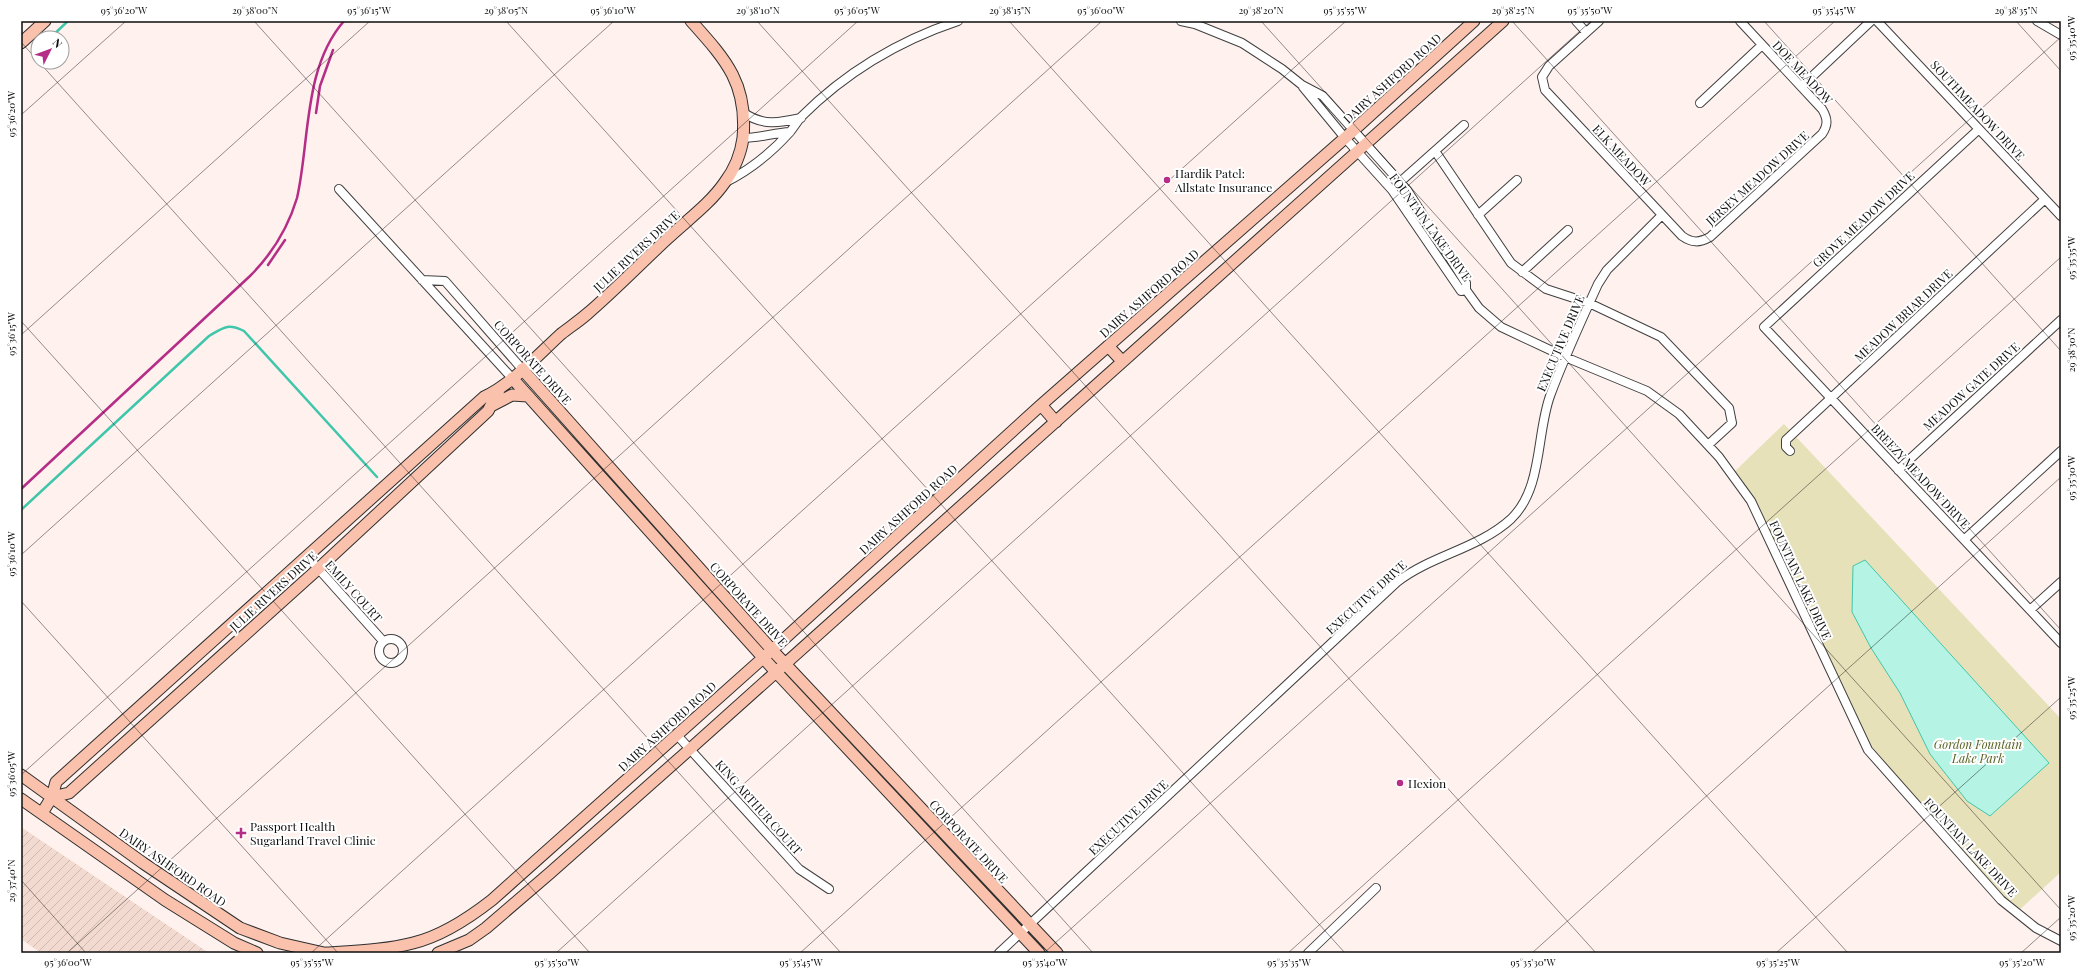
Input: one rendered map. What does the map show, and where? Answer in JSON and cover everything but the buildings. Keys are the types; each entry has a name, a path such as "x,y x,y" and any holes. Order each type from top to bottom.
{"main road":[{"path":"21,43 45,21"},
{"path":"691,21 725,59 737,81 744,113 743,138 740,154 726,182"},
{"name":"DAIRY ASHFORD ROAD","path":"327,953 370,950 414,943 459,923 485,906 772,650 1041,405 1345,138 1474,21"},
{"path":"438,953 469,940 550,873 1503,21"},
{"path":"1438,54 1451,68"},
{"name":"JULIE RIVERS DRIVE","path":"42,813 52,797 56,782 484,397 499,390 624,280 726,182"},
{"path":"1229,240 1242,254"},
{"path":"1108,346 1122,362"},
{"name":"CORPORATE DRIVE","path":"522,369 772,650 1057,953"},
{"path":"512,378 763,658 1039,953"},
{"name":"JULIE RIVERS DRIVE","path":"52,797 69,794 318,569 492,405 499,390"},
{"path":"492,405 512,395 528,396"},
{"path":"1041,405 1056,422"},
{"path":"364,506 371,519"},
{"path":"201,651 213,663"},
{"name":"DAIRY ASHFORD ROAD","path":"21,775 143,862 240,928 280,944 324,953"},
{"path":"21,799 165,900 234,943 257,953"},
{"path":"538,860 550,873"},
{"path":"507,887 519,900"}],"street":[{"name":"JULIE RIVERS DRIVE","path":"726,182 746,172 790,132 801,118 839,85 873,59 924,33 958,21"},
{"path":"1181,21 1195,24 1242,43 1282,69 1302,85 1323,96 1366,143"},
{"path":"1576,21 1586,32 1599,21"},
{"name":"DOE MEADOW","path":"1740,21 1802,86 1822,109 1828,122"},
{"path":"1802,86 1871,21"},
{"name":"SOUTHMEADOW DRIVE","path":"1877,21 2061,216"},
{"path":"2037,21 2061,35"},
{"name":"ELK MEADOW","path":"1586,32 1549,66 1542,77 1545,90 1682,236 1695,242"},
{"path":"1700,103 1762,45"},
{"path":"1302,85 1345,138"},
{"name":"JULIE RIVERS DRIVE","path":"744,113 752,119 766,123 777,123 801,118"},
{"name":"JERSEY MEADOW DRIVE","path":"1695,242 1702,241 1710,237 1822,134 1828,122"},
{"path":"1400,182 1464,125"},
{"name":"GROVE MEADOW DRIVE","path":"1764,327 1979,129"},
{"path":"743,138 769,136 780,132 790,132"},
{"name":"FOUNTAIN LAKE DRIVE","path":"1345,138 1392,190 1461,291 1466,290"},
{"name":"FOUNTAIN LAKE DRIVE","path":"1366,143 1400,182 1432,227 1466,283 1466,290 1479,308 1501,327 1565,357 1647,391 1679,414 1708,445 1751,501 1868,750 2001,900 2036,928 2061,940"},
{"path":"1435,151 1511,263 1546,289 1589,303 1661,337 1729,408 1732,423 1708,445"},
{"path":"1478,215 1517,180"},
{"path":"339,189 512,378"},
{"name":"MEADOW BRIAR DRIVE","path":"1790,451 1786,447 1786,440 2046,199"},
{"name":"EXECUTIVE DRIVE","path":"998,953 1031,925 1397,582 1414,569 1485,538 1512,518 1520,507 1529,488 1549,398 1565,357 1598,284 1607,270 1662,215"},
{"path":"1422,234 1432,227"},
{"path":"1522,272 1568,230"},
{"name":"CORPORATE DRIVE","path":"422,280 445,281 522,369"},
{"name":"MEADOW GATE DRIVE","path":"1898,470 2061,320"},
{"name":"BREEZY MEADOW DRIVE","path":"1764,327 1965,539 2061,643"},
{"path":"486,350 496,341"},
{"path":"1965,539 2061,451"},
{"path":"640,522 650,513"},
{"name":"EMILY COURT","path":"308,556 383,642"},
{"path":"2030,610 2061,582"},
{"path":"833,734 843,725"},
{"name":"KING ARTHUR COURT","path":"677,734 799,869 829,889"},
{"path":"1308,953 1376,888"}],"shaded area":[{"path":"1865,560 2049,763 1990,816 1967,801 1930,754 1900,693 1871,648 1852,612 1853,566"},
{"path":"21,827 209,953 41,953 21,939"}],"green space":[{"name":"Gordon Fountain Lake Park","path":"1784,424 2061,719 2061,872 2016,913 1868,750 1774,550 1732,474"}],"waterway":[{"path":"58,30 68,21"},
{"path":"21,510 209,336 226,327 234,327 244,331 377,477"}],"railway":[{"path":"21,489 250,276 272,250 289,220 297,198 310,106 321,60 331,40 344,21"},
{"path":"316,113 320,86 333,50"},
{"path":"268,265 285,240"}],"place":[{"name":"Hardik Patel: Allstate Insurance","path":"1167,180"},
{"name":"Hexion","path":"1400,783"},
{"name":"Passport Health Sugarland Travel Clinic","path":"241,833"}]}
